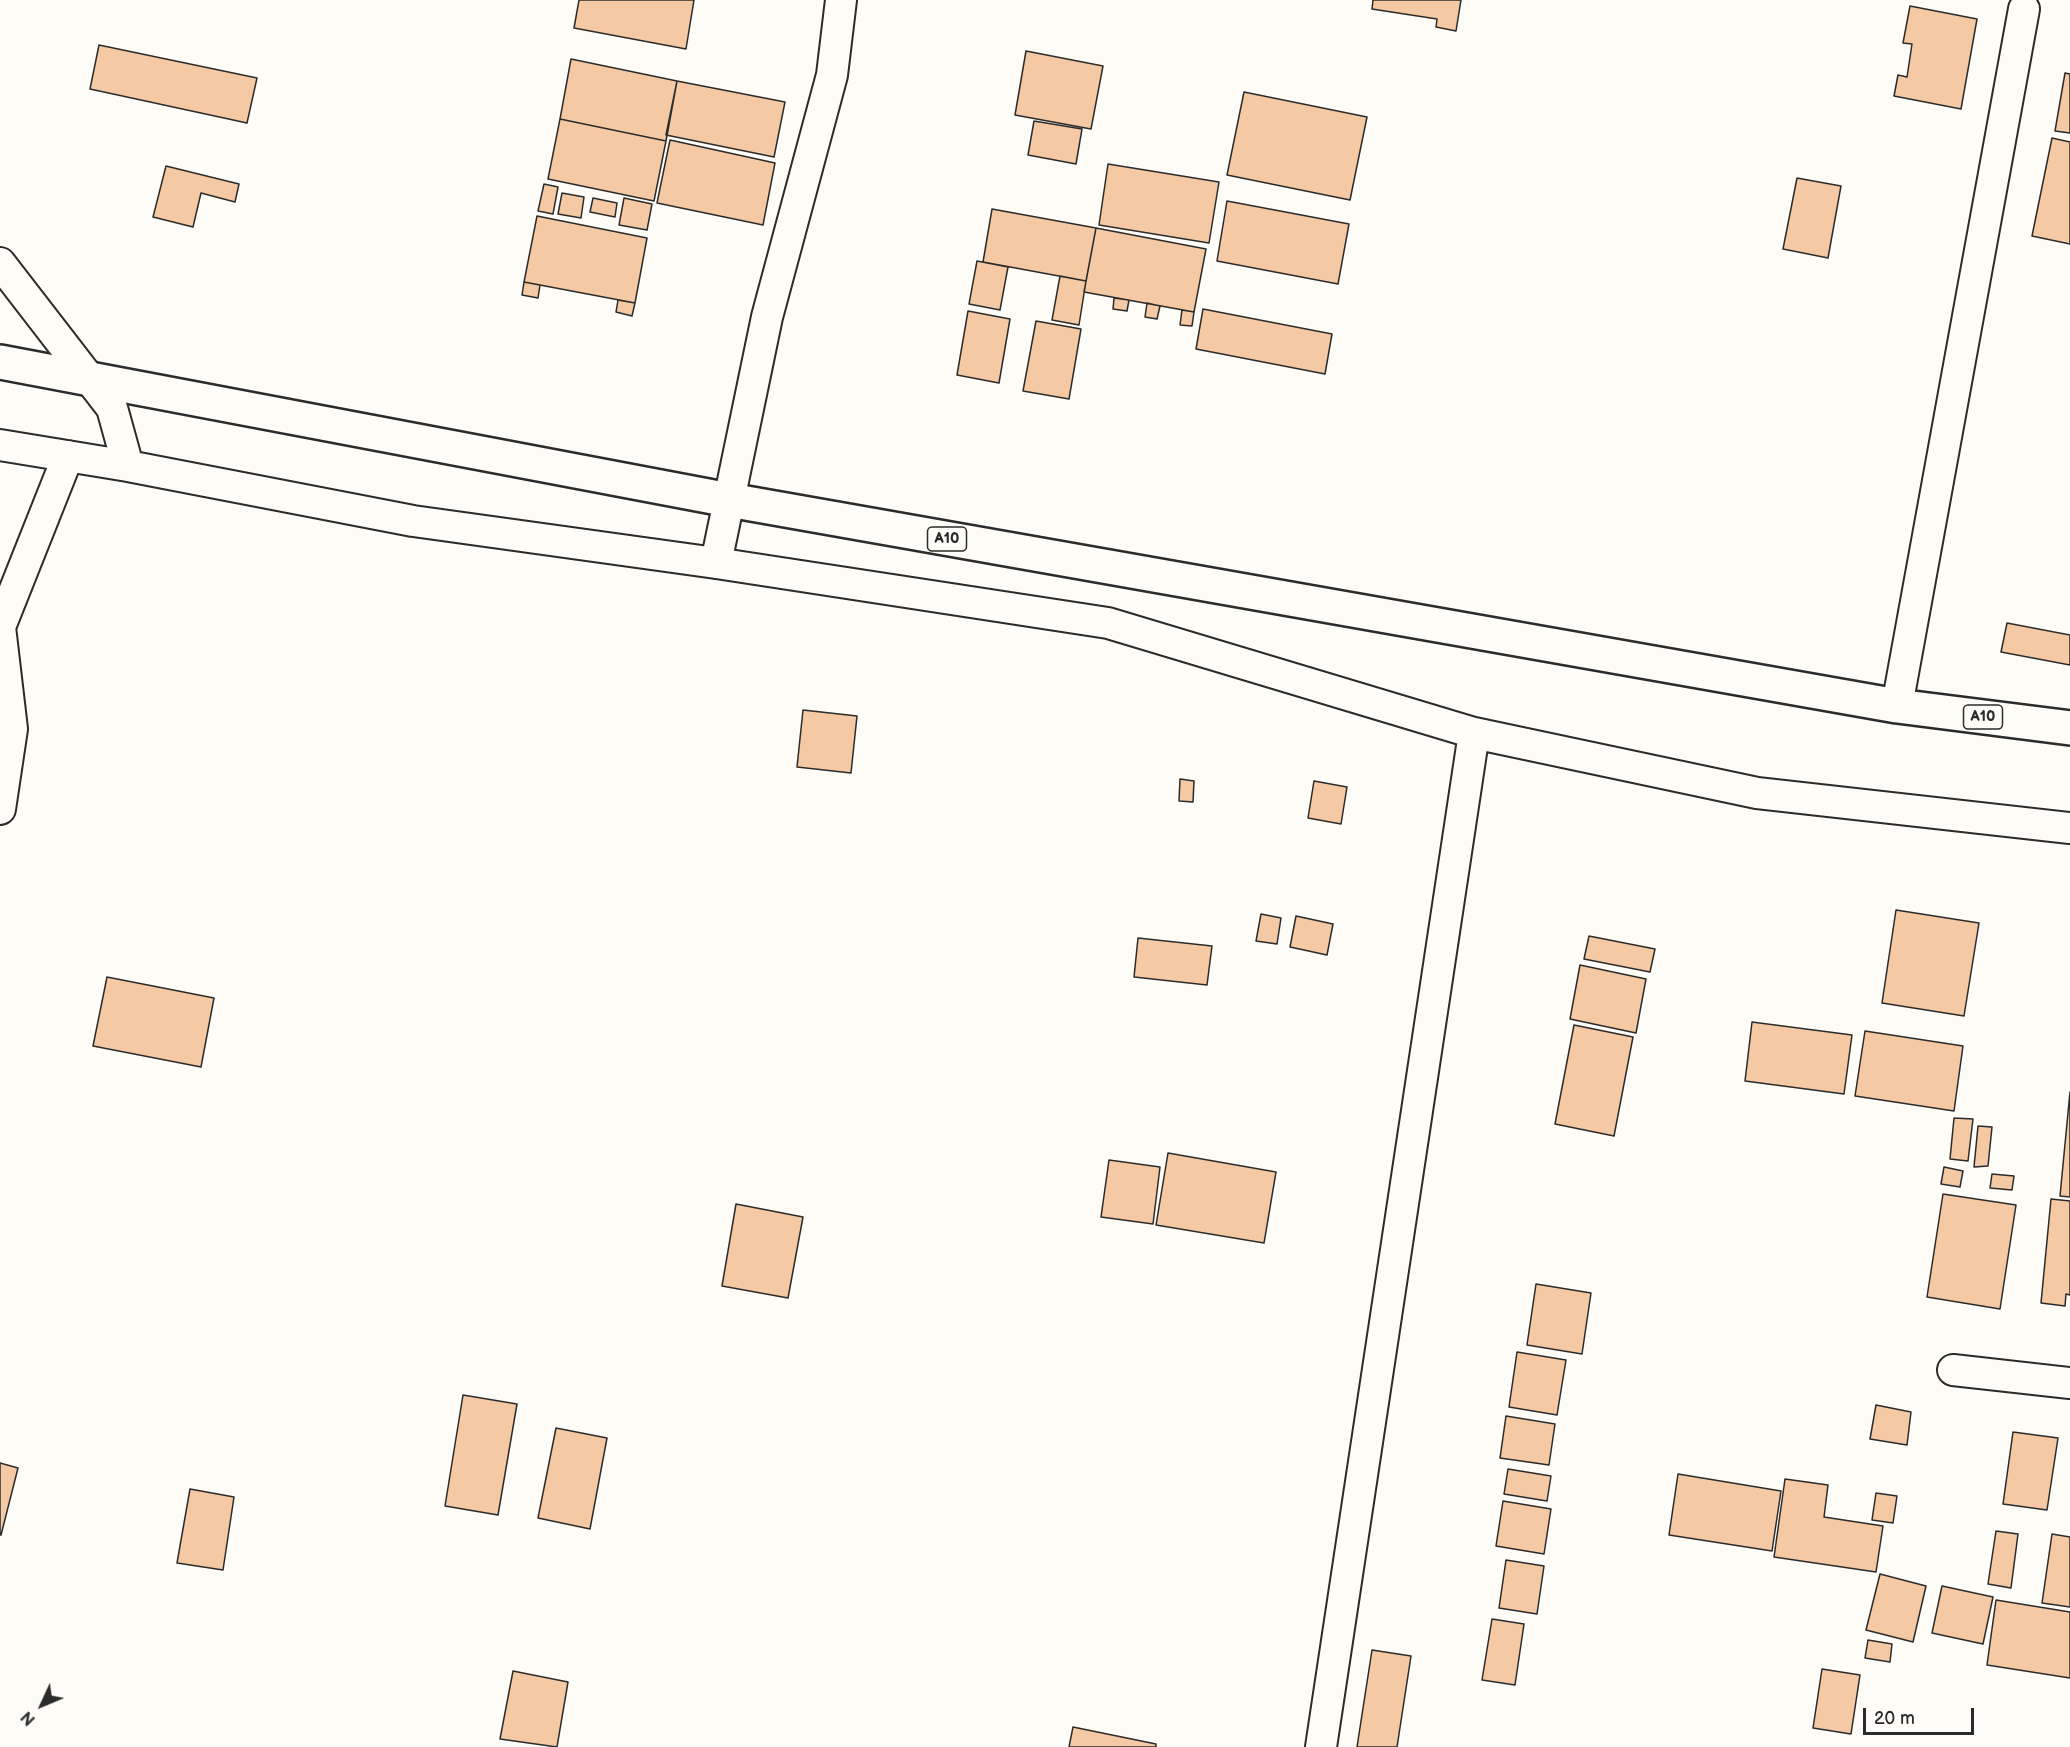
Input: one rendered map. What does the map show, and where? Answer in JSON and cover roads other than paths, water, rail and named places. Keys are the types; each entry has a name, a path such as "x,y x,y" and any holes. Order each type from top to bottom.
{"main road":[{"name":"A10","path":"0,362 729,500 1897,706 2070,728"}],"street":[{"path":"716,563 767,317 832,75 841,0"},
{"path":"1897,706 2024,9"},
{"path":"0,263 112,408 129,466"},
{"path":"0,445 129,466 413,521 716,563 1108,623 1474,733 1757,793 2070,828"},
{"path":"0,808 12,729 0,627 68,456"},
{"path":"1321,1747 1474,733"},
{"path":"1953,1370 2070,1383"}]}
